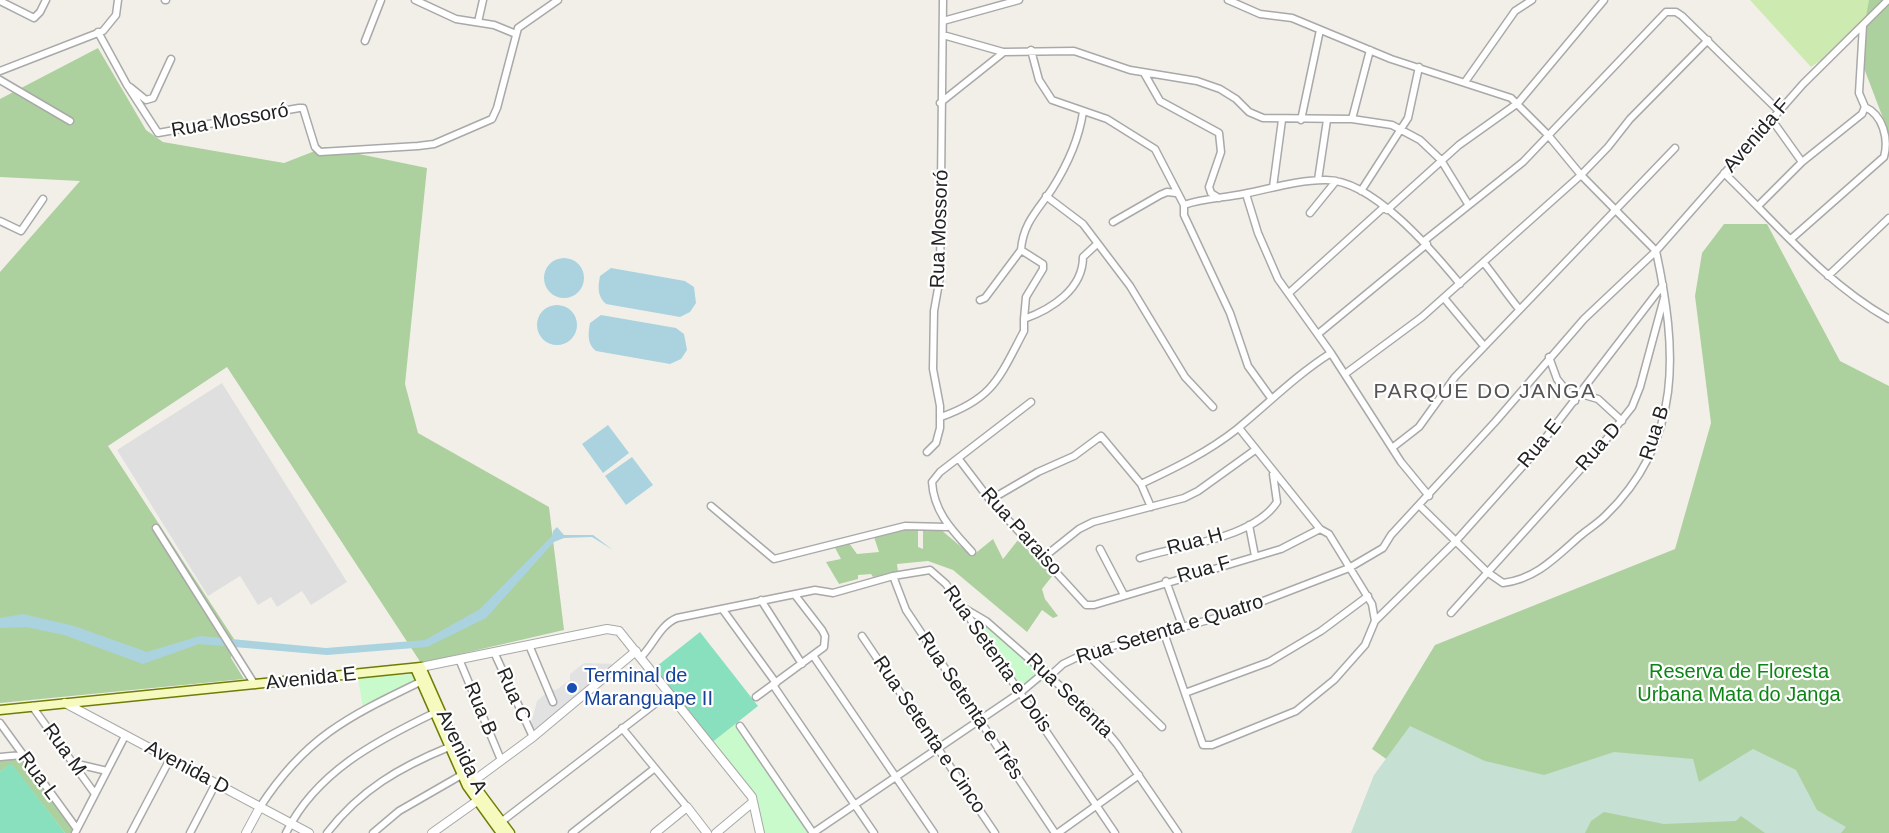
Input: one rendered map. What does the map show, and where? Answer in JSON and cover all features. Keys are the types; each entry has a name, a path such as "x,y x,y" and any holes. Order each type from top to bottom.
{"main road":[{"name":"Avenida E","path":"0,710 418,668"},
{"name":"Avenida A","path":"418,668 464,773"},
{"name":"Avenida A","path":"423,680 449,747 477,801 501,833"},
{"name":"Avenida A","path":"470,784 510,833"}],"street":[{"path":"0,1 34,18 46,0"},
{"path":"0,71 98,32 111,24 118,0"},
{"path":"365,41 381,0"},
{"path":"415,0 456,19 478,22 516,34 524,22 558,0"},
{"path":"478,22 483,0"},
{"name":"Rua Mossoró","path":"927,452 939,437 941,417 933,369 934,311 940,278 940,103 943,0"},
{"path":"943,21 1019,0"},
{"path":"1228,0 1260,14 1292,18 1370,50 1419,68 1496,91 1518,102 1581,175 1656,251"},
{"path":"1465,82 1515,11 1532,0"},
{"path":"1289,293 1442,160 1518,102 1604,0"},
{"name":"Avenida F","path":"1656,251 1779,111 1888,0"},
{"path":"1318,334 1468,204 1523,162 1666,12 1676,12 1682,16 1779,111"},
{"path":"1791,239 1884,158 1886,147 1882,126 1874,113 1864,107 1859,93 1863,25"},
{"path":"1301,120 1320,30"},
{"name":"Rua Mossoró","path":"98,32 127,85 159,134 303,108 315,147 320,152 427,146 494,117 516,34"},
{"path":"943,35 1004,52 1074,51 1144,73 1209,85 1230,94 1253,115 1282,120 1352,119 1377,122 1402,130 1419,140 1442,160 1468,204"},
{"path":"1345,374 1460,285 1581,175 1608,147 1630,119 1708,40"},
{"path":"1031,50 1039,80 1052,100 1107,118 1155,148 1176,193 1184,204 1184,215 1230,313 1248,366 1271,398"},
{"path":"1352,119 1370,50"},
{"path":"940,103 1004,52"},
{"path":"127,85 146,100 153,98 171,59"},
{"path":"1361,190 1402,130 1413,100 1419,68"},
{"path":"1144,73 1160,101 1219,133 1221,152 1209,187 1211,193 1220,198"},
{"path":"0,80 70,121"},
{"path":"1758,206 1802,162 1856,119 1864,107"},
{"path":"980,300 985,298 993,284 999,281 1021,250 1030,217 1046,196 1072,150 1083,112"},
{"path":"1273,187 1282,120"},
{"path":"1318,180 1327,120"},
{"path":"1772,120 1802,162"},
{"path":"1392,448 1427,418 1455,377 1676,148"},
{"path":"1724,173 1828,276 1859,302 1889,319"},
{"path":"1184,204 1318,180 1336,181 1361,190 1386,208 1425,243 1460,285"},
{"path":"1310,213 1336,181"},
{"path":"1113,222 1160,195 1167,192 1176,193"},
{"path":"1246,194 1269,264 1331,353 1392,448 1429,496"},
{"path":"1046,196 1083,224 1130,286 1185,377 1214,407"},
{"path":"0,221 18,232 21,231 43,199"},
{"path":"1828,276 1889,218"},
{"path":"1024,319 1044,311 1067,294 1081,274 1085,253 1097,244"},
{"path":"941,417 966,408 987,394 1024,331 1026,297 1043,269 1043,264 1021,250"},
{"name":"Rua B","path":"1487,572 1503,583 1529,575 1548,565 1605,516 1644,468 1658,435 1670,376 1672,349 1656,251"},
{"name":"Rua Setenta e Quatro","path":"813,833 937,747 1063,664 1086,653 1227,615 1349,568 1383,548 1391,535 1429,496 1584,319 1656,251"},
{"path":"1484,263 1492,277 1504,286 1519,309"},
{"name":"Rua E","path":"1455,542 1530,458 1663,285"},
{"name":"Rua D","path":"1487,572 1622,421 1640,387 1665,295"},
{"path":"1444,298 1484,346"},
{"path":"1141,484 1197,458 1239,428 1271,398 1331,353"},
{"path":"1550,357 1557,380 1575,401"},
{"path":"1581,394 1598,399 1622,421"},
{"path":"972,552 947,527 932,489 934,478 1031,402"},
{"path":"1239,428 1273,474 1320,529 1329,534 1368,596 1375,621"},
{"path":"990,500 1038,472 1074,456 1101,436 1141,484 1151,507"},
{"path":"1044,557 1070,536 1093,522 1151,507 1198,491 1255,450"},
{"name":"Rua Paraiso","path":"958,458 990,500 1086,604"},
{"name":"Rua H","path":"1140,558 1221,536 1249,525 1277,502 1273,474"},
{"path":"711,506 774,559 905,526 947,527"},
{"path":"1420,506 1487,572 1451,613"},
{"path":"1249,525 1255,556"},
{"path":"156,528 255,685"},
{"name":"Rua F","path":"1086,604 1094,605 1166,581 1281,549 1320,529"},
{"path":"1164,633 1203,745 1212,745 1284,717 1307,704 1353,660 1365,645 1375,621 1455,542"},
{"path":"1100,549 1124,595"},
{"name":"Rua Setenta e Dois","path":"638,654 655,643 665,624 677,618 815,590 833,593 893,576 930,570 946,584 1115,833"},
{"name":"Rua Setenta e Três","path":"893,576 906,610 1056,833"},
{"path":"1166,581 1183,628"},
{"path":"756,698 814,657 824,647 825,636 795,595"},
{"path":"1185,693 1269,662 1321,631 1368,596"},
{"path":"761,600 802,664"},
{"name":"Rua Setenta","path":"962,607 986,621 1048,673 1104,726 1179,833"},
{"path":"723,610 874,833"},
{"name":"Avenida E","path":"418,668 607,629 619,631 638,654"},
{"name":"Rua Setenta e Cinco","path":"862,636 995,833"},
{"path":"529,645 553,702"},
{"name":"Rua C","path":"494,652 533,737"},
{"path":"1086,653 1162,726"},
{"path":"470,784 638,654 753,802 759,833"},
{"path":"814,657 934,833"},
{"name":"Rua B","path":"459,658 501,760"},
{"path":"246,833 260,807 291,766 322,734 363,708 423,680"},
{"path":"501,822 669,693"},
{"name":"Avenida D","path":"64,703 309,833"},
{"name":"Rua M","path":"32,706 95,794"},
{"path":"286,833 291,823 332,775 350,759 367,747 434,713"},
{"name":"Rua L","path":"0,723 76,831"},
{"path":"740,726 813,833"},
{"path":"622,728 707,833"},
{"path":"76,831 125,736"},
{"path":"327,833 346,810 378,782 405,766 449,747"},
{"path":"0,757 22,755"},
{"path":"131,833 170,759"},
{"path":"73,763 107,771"},
{"path":"572,833 655,768"},
{"path":"373,833 399,811 464,773"},
{"path":"1056,833 1097,807 1139,775"},
{"path":"190,833 216,783"},
{"path":"432,833 477,801"},
{"path":"716,833 753,802"},
{"path":"654,833 687,807"}],"shaded area":[{"path":"222,383 347,582 311,605 302,591 277,607 271,597 258,605 240,576 208,596 117,450"},
{"path":"584,663 620,664 532,737 529,732 537,701 551,689 556,690 570,680 570,674"}],"green space":[{"path":"1750,0 1889,0 1887,15 1811,67"},
{"path":"1869,0 1889,0 1889,134 1859,55"},
{"path":"98,48 146,130 163,142 284,163 325,147 427,168 405,384 418,433 549,507 564,630 421,663 227,367 108,446 234,639 231,658 244,679 0,703 0,272 80,181 0,177 0,99"},
{"name":"Reserva de Floresta Urbana Mata do Janga","path":"1724,224 1767,224 1840,361 1889,386 1889,833 1492,833 1372,749 1435,645 1675,549 1711,423 1695,296 1702,253"},
{"path":"907,529 918,529 918,547 923,549 923,529 940,529 972,556 993,539 1003,559 1018,540 1053,575 1042,589 1045,599 1058,616 1053,618 1042,610 1027,632 953,570 928,561 897,564 898,572 873,577 871,574 858,575 858,579 839,584 826,562 841,559 834,546 849,543 857,554 879,552 874,537"},
{"path":"978,617 1049,679 1019,692 968,622"},
{"path":"700,632 758,706 710,744 652,670"},
{"path":"414,674 416,682 363,708 358,678"},
{"path":"736,723 811,833 759,833 753,799 710,744"},
{"path":"1410,726 1485,761 1544,775 1614,752 1693,759 1699,782 1753,749 1796,770 1817,810 1846,827 1841,833 1765,833 1741,816 1736,821 1664,824 1604,812 1591,821 1585,833 1351,833 1374,775"},
{"path":"20,758 73,829 71,833 65,833 11,764 0,772 0,760"},
{"path":"11,763 65,833 0,833 0,772"}],"water":[{"path":"564,258 572,259 578,264 583,270 583,286 578,292 572,297 564,298 556,297 550,292 545,286 544,278 545,270 550,264 556,259"},
{"path":"611,268 685,281 694,287 696,303 690,312 680,317 606,304 600,295 599,280 600,276"},
{"path":"557,305 565,306 571,311 576,317 576,333 571,339 565,344 557,345 549,344 543,339 538,333 537,325 538,317 543,311 549,306"},
{"path":"601,315 676,328 684,334 687,350 681,359 670,364 596,351 590,342 589,327 590,323"},
{"path":"608,425 629,453 603,473 582,444"},
{"path":"632,457 653,485 626,505 605,476"},
{"path":"557,527 564,535 593,535 613,550 592,537 564,538 554,542 486,618 427,647 327,655 199,644 143,664 64,635 26,627 0,628 0,618 23,614 74,626 147,652 200,636 326,648 425,640 480,609 552,536"}],"place":[{"name":"Terminal de Maranguape II","path":"572,688"}],"district":[{"name":"PARQUE DO JANGA","path":"1485,392"}]}
